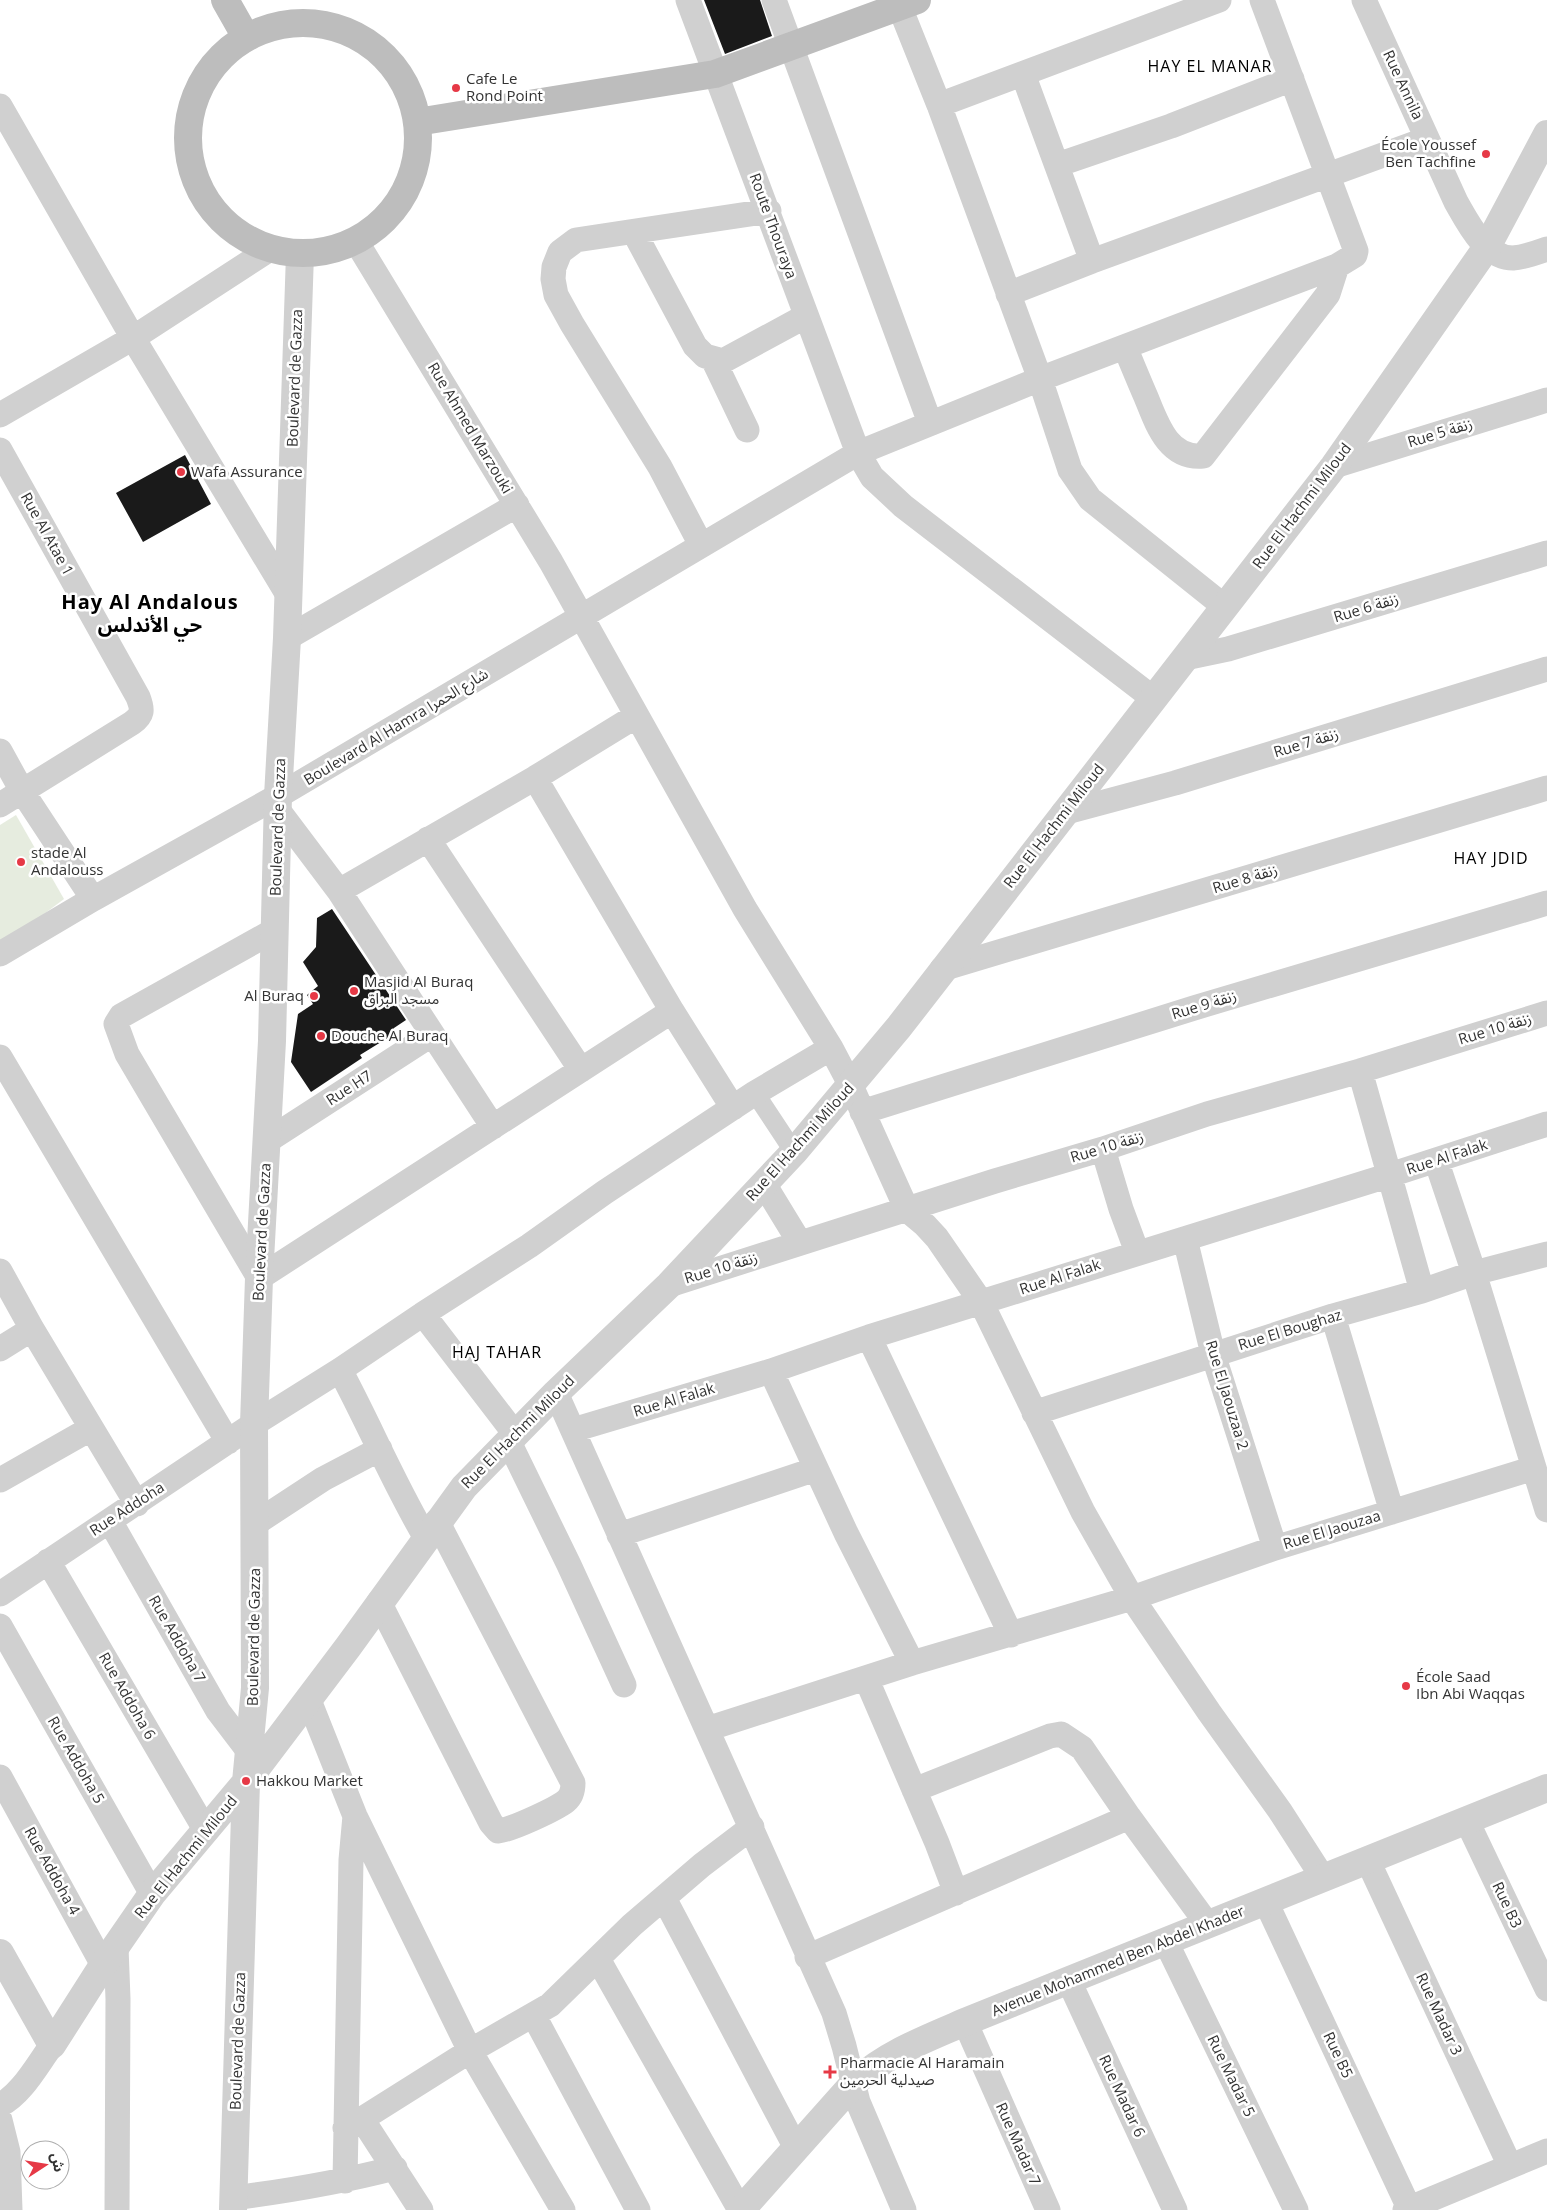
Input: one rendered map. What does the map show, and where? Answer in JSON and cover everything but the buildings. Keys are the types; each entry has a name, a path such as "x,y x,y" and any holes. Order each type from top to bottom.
{"main road":[{"path":"224,0 246,37"},
{"path":"417,122 715,74 905,2"},
{"path":"304,11 369,44 392,65 409,92 417,122 418,151 405,192 398,204 379,225 356,241 328,251 300,254 270,249 238,234 213,210 196,180 188,146 191,111 205,78 227,52 246,37 280,25 304,11"}],"street":[{"name":"Route Thouraya","path":"688,0 858,453 872,477 903,506 1154,699"},
{"path":"774,0 930,424"},
{"path":"940,105 1219,0"},
{"path":"1125,347 1165,438 1183,454 1203,456 1328,294 1338,266 1356,254 1328,174 1262,0"},
{"name":"Rue Annila","path":"1364,0 1456,202 1471,229 1488,247"},
{"path":"905,2 940,105 1040,379 1068,463 1090,499 1225,607"},
{"path":"1023,74 1092,261"},
{"path":"1056,165 1171,126 1292,78"},
{"path":"0,106 133,338 288,595"},
{"name":"Rue El Hachmi Miloud","path":"0,2105 8,2101 22,2086 52,2045 109,1956 152,1894 246,1782 348,1647 464,1487 556,1393 668,1285 764,1184 794,1152 899,1026 1334,466 1488,247 1547,134"},
{"path":"1008,294 1092,261 1427,139"},
{"path":"701,545 660,467 556,295 553,279 554,267 560,252 576,240 768,211"},
{"path":"634,232 695,346 705,356 723,361 806,316"},
{"name":"Rue Ahmed Marzouki","path":"356,241 582,617 745,909 831,1048 907,1210"},
{"path":"1488,247 1502,256 1512,258 1547,250"},
{"path":"0,415 133,338 270,249"},
{"name":"Boulevard de Gazza","path":"233,2204 246,1782 255,1688 256,1523 254,1424 259,1278 267,1141 278,803 287,638 300,254"},
{"name":"Boulevard Al Hamra شارع الحمرا","path":"0,954 93,899 278,803 701,545 858,453 1040,379 1338,266"},
{"path":"713,359 747,430"},
{"name":"Rue 5 زنقة","path":"1334,466 1547,400"},
{"name":"Rue Al Atae 1","path":"0,450 138,698 142,709 140,717 22,791"},
{"path":"287,638 516,505"},
{"name":"Rue 6 زنقة","path":"1185,658 1228,649 1547,553"},
{"name":"Rue 7 زنقة","path":"1063,814 1175,783 1547,669"},
{"path":"339,891 535,778 636,716"},
{"path":"0,751 22,791 93,899"},
{"path":"535,778 672,1011 733,1108"},
{"name":"Rue 8 زنقة","path":"942,970 1547,788"},
{"path":"0,805 22,791"},
{"path":"278,803 339,891 493,1127"},
{"path":"428,839 581,1070"},
{"name":"Rue 9 زنقة","path":"862,1112 1194,1008 1547,903"},
{"path":"274,930 121,1016 116,1024 127,1054 259,1278 672,1011"},
{"name":"Rue 10 زنقة","path":"668,1285 995,1181 1103,1149 1207,1114 1360,1071 1547,1013"},
{"name":"Rue H7","path":"267,1141 431,1034"},
{"name":"Rue Addoha","path":"0,1594 254,1424 529,1246 605,1192 733,1108 831,1048"},
{"path":"0,1057 7,1085 228,1442"},
{"path":"1360,1071 1422,1291"},
{"path":"755,1094 794,1152"},
{"name":"Rue Al Falak","path":"574,1430 771,1371 869,1337 1137,1252 1185,1240 1547,1124"},
{"path":"1103,1149 1121,1209 1137,1252"},
{"path":"1436,1160 1474,1273 1547,1510"},
{"path":"764,1184 800,1244"},
{"path":"907,1210 937,1238 981,1302 1083,1512 1132,1598 1209,1712 1280,1811 1324,1878"},
{"name":"Rue El Jaouzaa 2","path":"1185,1240 1213,1354 1275,1548"},
{"name":"Rue El Boughaz","path":"1034,1413 1333,1316 1422,1291 1474,1273 1547,1254"},
{"path":"0,1271 90,1429 137,1504"},
{"path":"423,1314 512,1438 624,1685"},
{"path":"1333,1316 1392,1512"},
{"path":"0,1349 32,1329"},
{"path":"869,1337 1012,1635"},
{"path":"340,1370 380,1449 400,1494 432,1530 572,1783 573,1790 566,1801 509,1829 498,1831 491,1823 379,1602"},
{"path":"771,1371 816,1469 912,1664"},
{"path":"556,1393 752,1827 807,1957 834,2013 858,2102 903,2210"},
{"path":"0,1480 90,1429"},
{"path":"256,1523 323,1478 380,1449"},
{"name":"Rue El Jaouzaa","path":"707,1729 866,1678 1132,1598 1275,1548 1534,1468"},
{"path":"619,1535 816,1469"},
{"name":"Rue Addoha 7","path":"110,1521 218,1710 250,1753"},
{"name":"Rue Addoha 6","path":"48,1561 206,1831"},
{"name":"Rue Addoha 5","path":"0,1626 152,1894"},
{"path":"866,1678 956,1893"},
{"path":"308,1698 355,1816 470,2051 563,2210"},
{"path":"914,1790 1050,1736 1062,1734 1082,1748 1129,1817 1208,1925"},
{"name":"Rue Addoha 4","path":"0,1777 109,1956"},
{"name":"Avenue Mohammed Ben Abdel Khader","path":"740,2210 854,2083 868,2070 892,2055 965,2022 1547,1788"},
{"path":"345,2181 354,2124 351,1860 355,1816"},
{"path":"807,1957 1129,1817"},
{"name":"Rue B3","path":"1467,1820 1547,1989"},
{"path":"354,2124 470,2051 534,2016 550,2005 664,1898 702,1865 752,1827"},
{"name":"Rue Madar 3","path":"1368,1861 1510,2166"},
{"path":"664,1898 796,2148"},
{"name":"Rue B5","path":"1266,1902 1407,2209"},
{"name":"Rue Madar 5","path":"1166,1942 1296,2210"},
{"path":"0,1953 52,2045"},
{"path":"109,1956 118,2048 117,2210"},
{"path":"598,1958 740,2210"},
{"name":"Rue Madar 6","path":"1069,1981 1175,2210"},
{"path":"534,2016 638,2210"},
{"name":"Rue Madar 7","path":"965,2022 1048,2210"},
{"path":"0,2120 8,2152 10,2210"},
{"path":"354,2124 395,2168 421,2210"},
{"path":"1407,2209 1446,2202 1510,2166 1546,2154"},
{"path":"233,2204 299,2200 345,2181 395,2168"}],"shaded area":[{"name":"stade Al Andalouss","path":"16,815 64,899 0,947 0,825"}],"place":[{"name":"Cafe Le Rond Point","path":"456,88"},
{"name":"École Youssef Ben Tachfine","path":"1486,154"},
{"name":"Wafa Assurance","path":"181,472"},
{"name":"stade Al Andalouss","path":"21,862"},
{"name":"Masjid Al Buraq مسجد البراق","path":"354,991"},
{"name":"Al Buraq","path":"314,996"},
{"name":"Douche Al Buraq","path":"321,1036"},
{"name":"École Saad Ibn Abi Waqqas","path":"1406,1686"},
{"name":"Hakkou Market","path":"246,1781"},
{"name":"Pharmacie Al Haramain صيدلية الحرمين","path":"830,2072"}],"district":[{"name":"HAY EL MANAR","path":"1210,66"},
{"name":"Hay Al Andalous حي الأندلس","path":"150,614"},
{"name":"HAY JDID","path":"1491,858"},
{"name":"HAJ TAHAR","path":"497,1352"}]}
